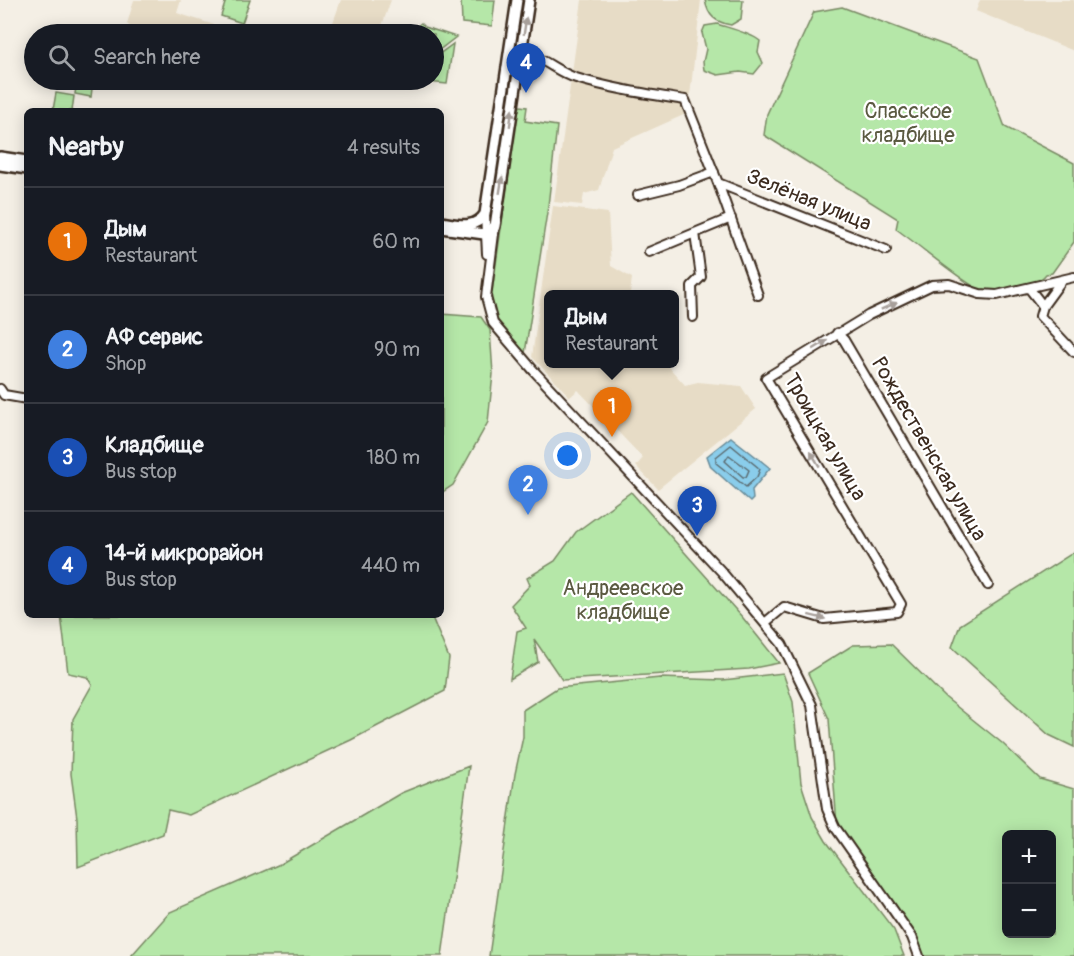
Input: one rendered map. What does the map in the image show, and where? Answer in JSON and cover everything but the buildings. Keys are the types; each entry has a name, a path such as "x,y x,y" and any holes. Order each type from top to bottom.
{"main road":[{"path":"444,223 468,229 482,220 485,214 517,2"},
{"path":"444,228 490,231 529,2"},
{"path":"0,158 24,166"},
{"path":"0,165 24,166"}],"street":[{"path":"517,2 523,6 529,2"},
{"path":"521,53 549,62 573,77 624,91 685,100 714,172 758,295"},
{"path":"638,195 679,185 714,172"},
{"name":"Зелёная улица","path":"718,183 886,250"},
{"path":"485,214 490,231 487,306 498,329 766,622 782,644 812,705 827,809 835,827 912,937 919,956"},
{"path":"649,252 731,218"},
{"path":"468,229 478,236 486,248"},
{"path":"489,265 486,248 490,231"},
{"path":"693,317 692,286 701,277 695,233"},
{"name":"Троицкая улица","path":"766,622 784,607 824,619 897,612 902,604 766,378 837,333 932,285 949,284 980,294 997,295 1074,277"},
{"path":"1062,280 1043,306 1040,316 1045,324 1074,352"},
{"path":"1029,288 1043,306"},
{"name":"Рождественская улица","path":"837,333 844,340 988,585"},
{"path":"0,389 4,395 24,398"}],"shaded area":[{"path":"134,0 181,0 177,13 211,24 127,24"},
{"path":"341,0 391,0 383,24 333,24"},
{"path":"582,0 701,0 688,113 612,147 599,190 584,194 582,205 554,202"},
{"path":"980,0 1074,0 1074,51 976,11"},
{"path":"553,206 608,213 611,266 632,278 630,290 544,290 544,368 670,368 685,385 698,382 741,386 756,409 658,489 636,466 643,458 578,390 570,397 532,357"}],"green space":[{"path":"226,0 250,0 242,23 221,16"},
{"path":"461,0 495,0 492,26 462,23"},
{"path":"705,0 743,0 741,19 731,25 717,20 710,14"},
{"name":"Спасское кладбище","path":"842,7 979,58 1005,127 1074,163 1074,242 1052,273 1046,274 1025,287 995,292 980,290 896,229 898,219 764,135 767,114 814,12"},
{"path":"521,9 523,10 504,140 500,140"},
{"path":"717,24 746,33 760,41 758,52 763,63 754,74 740,72 718,75 704,70 706,49 702,33 705,26"},
{"path":"444,33 456,37 444,46"},
{"path":"453,44 447,84 444,84 444,51"},
{"path":"76,90 92,90 91,97 75,94"},
{"path":"56,93 74,96 72,108 53,108"},
{"path":"520,106 527,107 525,121 557,126 548,206 525,353 497,323 491,300"},
{"path":"444,314 481,317 490,330 493,374 488,422 453,485 444,491"},
{"name":"Андреевское кладбище","path":"631,492 743,618 779,663 749,669 562,680 534,639 538,662 510,679 517,631 526,628 511,605 530,585 527,578 555,561 576,532"},
{"path":"1074,552 1074,747 1049,735 952,647 960,625"},
{"path":"61,618 432,618 449,658 445,691 351,740 189,815 168,810 163,834 78,867 77,818 71,774 73,719 92,685 87,677 68,673"},
{"path":"891,644 946,698 1002,743 1040,779 1074,789 1074,956 922,956 917,940 866,862 837,825 829,719 808,673 853,645"},
{"path":"783,673 793,702 801,783 812,817 826,841 894,930 904,956 489,956 515,774 523,737 523,710 557,688 660,678 723,680"},
{"path":"469,766 442,956 131,956 170,912 280,864 401,793"}],"water":[{"path":"731,437 770,468 752,490 753,499 750,502 711,467 707,456"}],"place":[{"name":"14-й микрорайон","path":"526,93"},
{"name":"Дым","path":"612,437"},
{"name":"АФ сервис","path":"528,515"},
{"name":"Кладбище","path":"697,536"}]}
